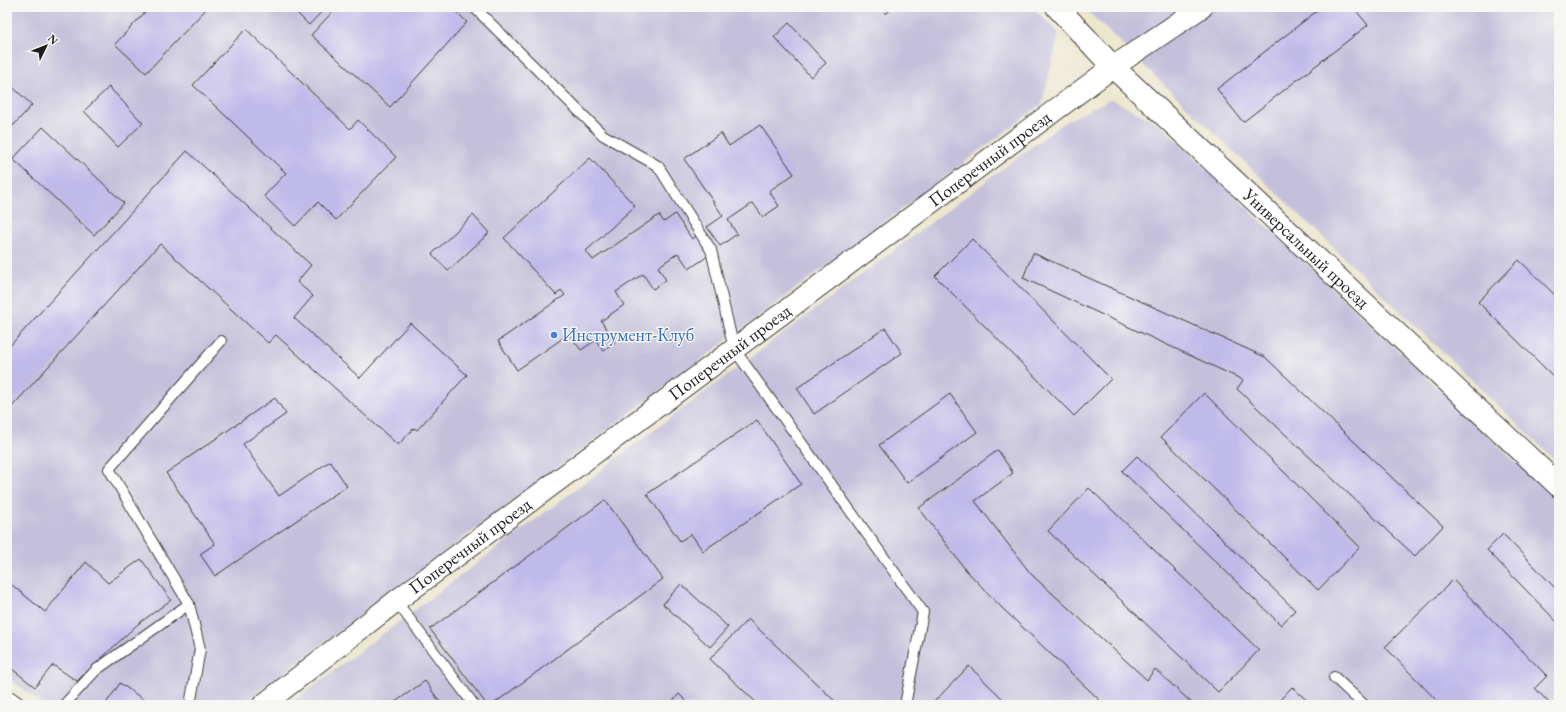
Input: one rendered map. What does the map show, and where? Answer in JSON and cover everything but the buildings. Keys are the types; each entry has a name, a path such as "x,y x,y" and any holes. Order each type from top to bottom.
{"street":[{"name":"Универсальный проезд","path":"1057,7 1113,67 1559,486"},
{"name":"Поперечный проезд","path":"263,705 396,601 1113,67 1202,7"}],"lane":[{"path":"474,7 603,136 658,166 711,250 734,349 923,612 905,705"},
{"path":"190,705 200,649 189,604 109,469 221,341"},
{"path":"396,601 474,705"},
{"path":"64,705 96,670 189,604"},
{"path":"1334,677 1364,705"},
{"path":"7,694 22,705"}],"shaded area":[{"path":"7,7 1032,7 1059,33 1042,104 241,705 44,705 7,677"},
{"path":"1083,7 1559,7 1559,464"},
{"path":"1111,99 1159,124 1559,503 1559,705 288,705 1065,122"}],"place":[{"name":"Инструмент-Клуб","path":"554,335"}]}
